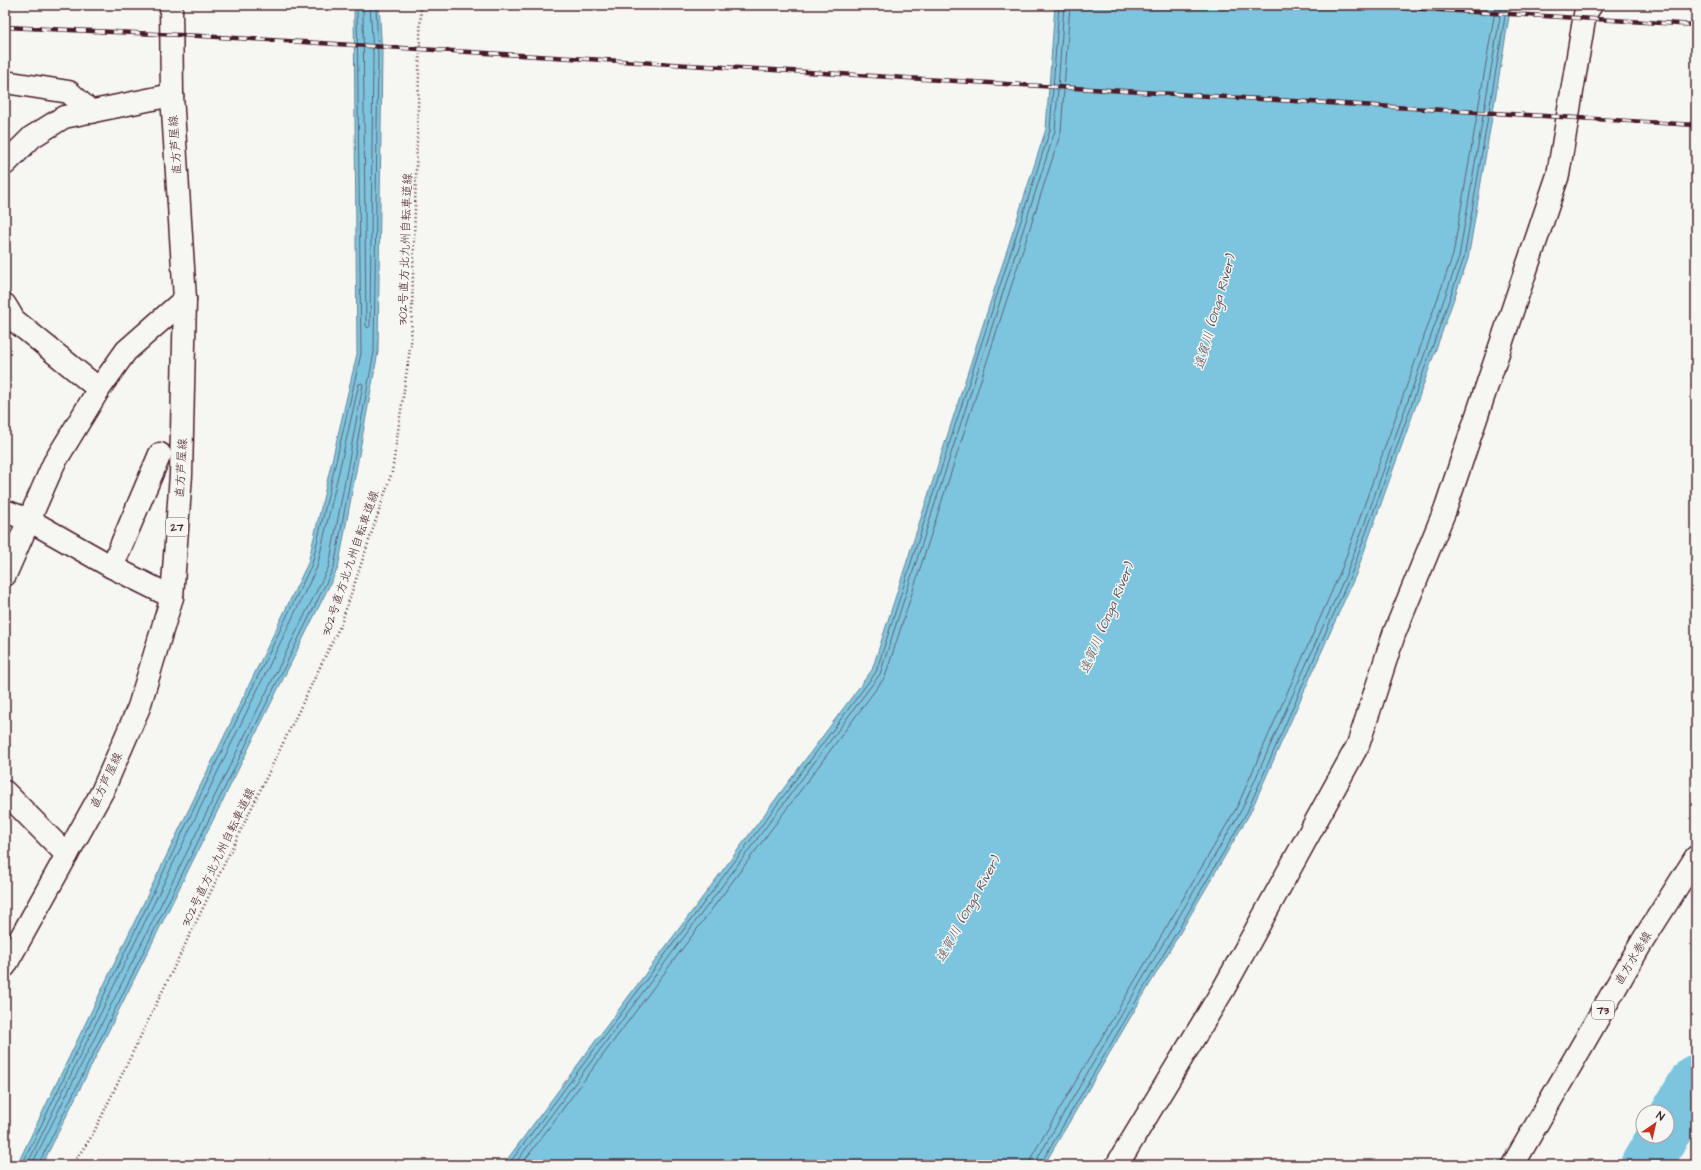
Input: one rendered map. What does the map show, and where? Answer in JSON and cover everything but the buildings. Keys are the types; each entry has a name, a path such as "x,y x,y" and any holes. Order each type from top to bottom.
{"main road":[{"name":"直方芦屋線","path":"5,966 102,792 139,707 172,598 182,475 185,299 172,95 171,5"},
{"path":"1117,1165 1224,988 1358,746 1394,634 1445,510 1558,175 1584,14 1591,5"},
{"path":"5,82 69,92 91,112"},
{"path":"5,164 32,138 64,117 172,95"},
{"path":"5,575 54,463 99,389 126,351 185,299"},
{"path":"5,305 14,320 99,389"},
{"path":"112,567 160,454"},
{"path":"5,512 29,520 112,567 172,598"},
{"path":"5,792 67,855"},
{"name":"直方水巻線","path":"1514,1165 1642,942 1696,858"}],"path":[{"name":"302号直方北九州自転車道線","path":"72,1165 92,1136 342,624 392,472 411,342 421,5"}],"water":[{"path":"354,5 379,5 382,54 378,352 338,568 42,1165 17,1165 308,563 357,354"},
{"name":"遠賀川 (Onga River)","path":"1055,5 1511,5 1468,259 1356,574 1250,813 1044,1165 503,1165 872,670 1046,129"}],"waterway":[{"path":"1675,1115 1696,1080"},
{"path":"1646,1165 1658,1144"}],"railway":[{"path":"1355,5 1696,25"},
{"path":"5,27 201,36 1696,125"}]}
